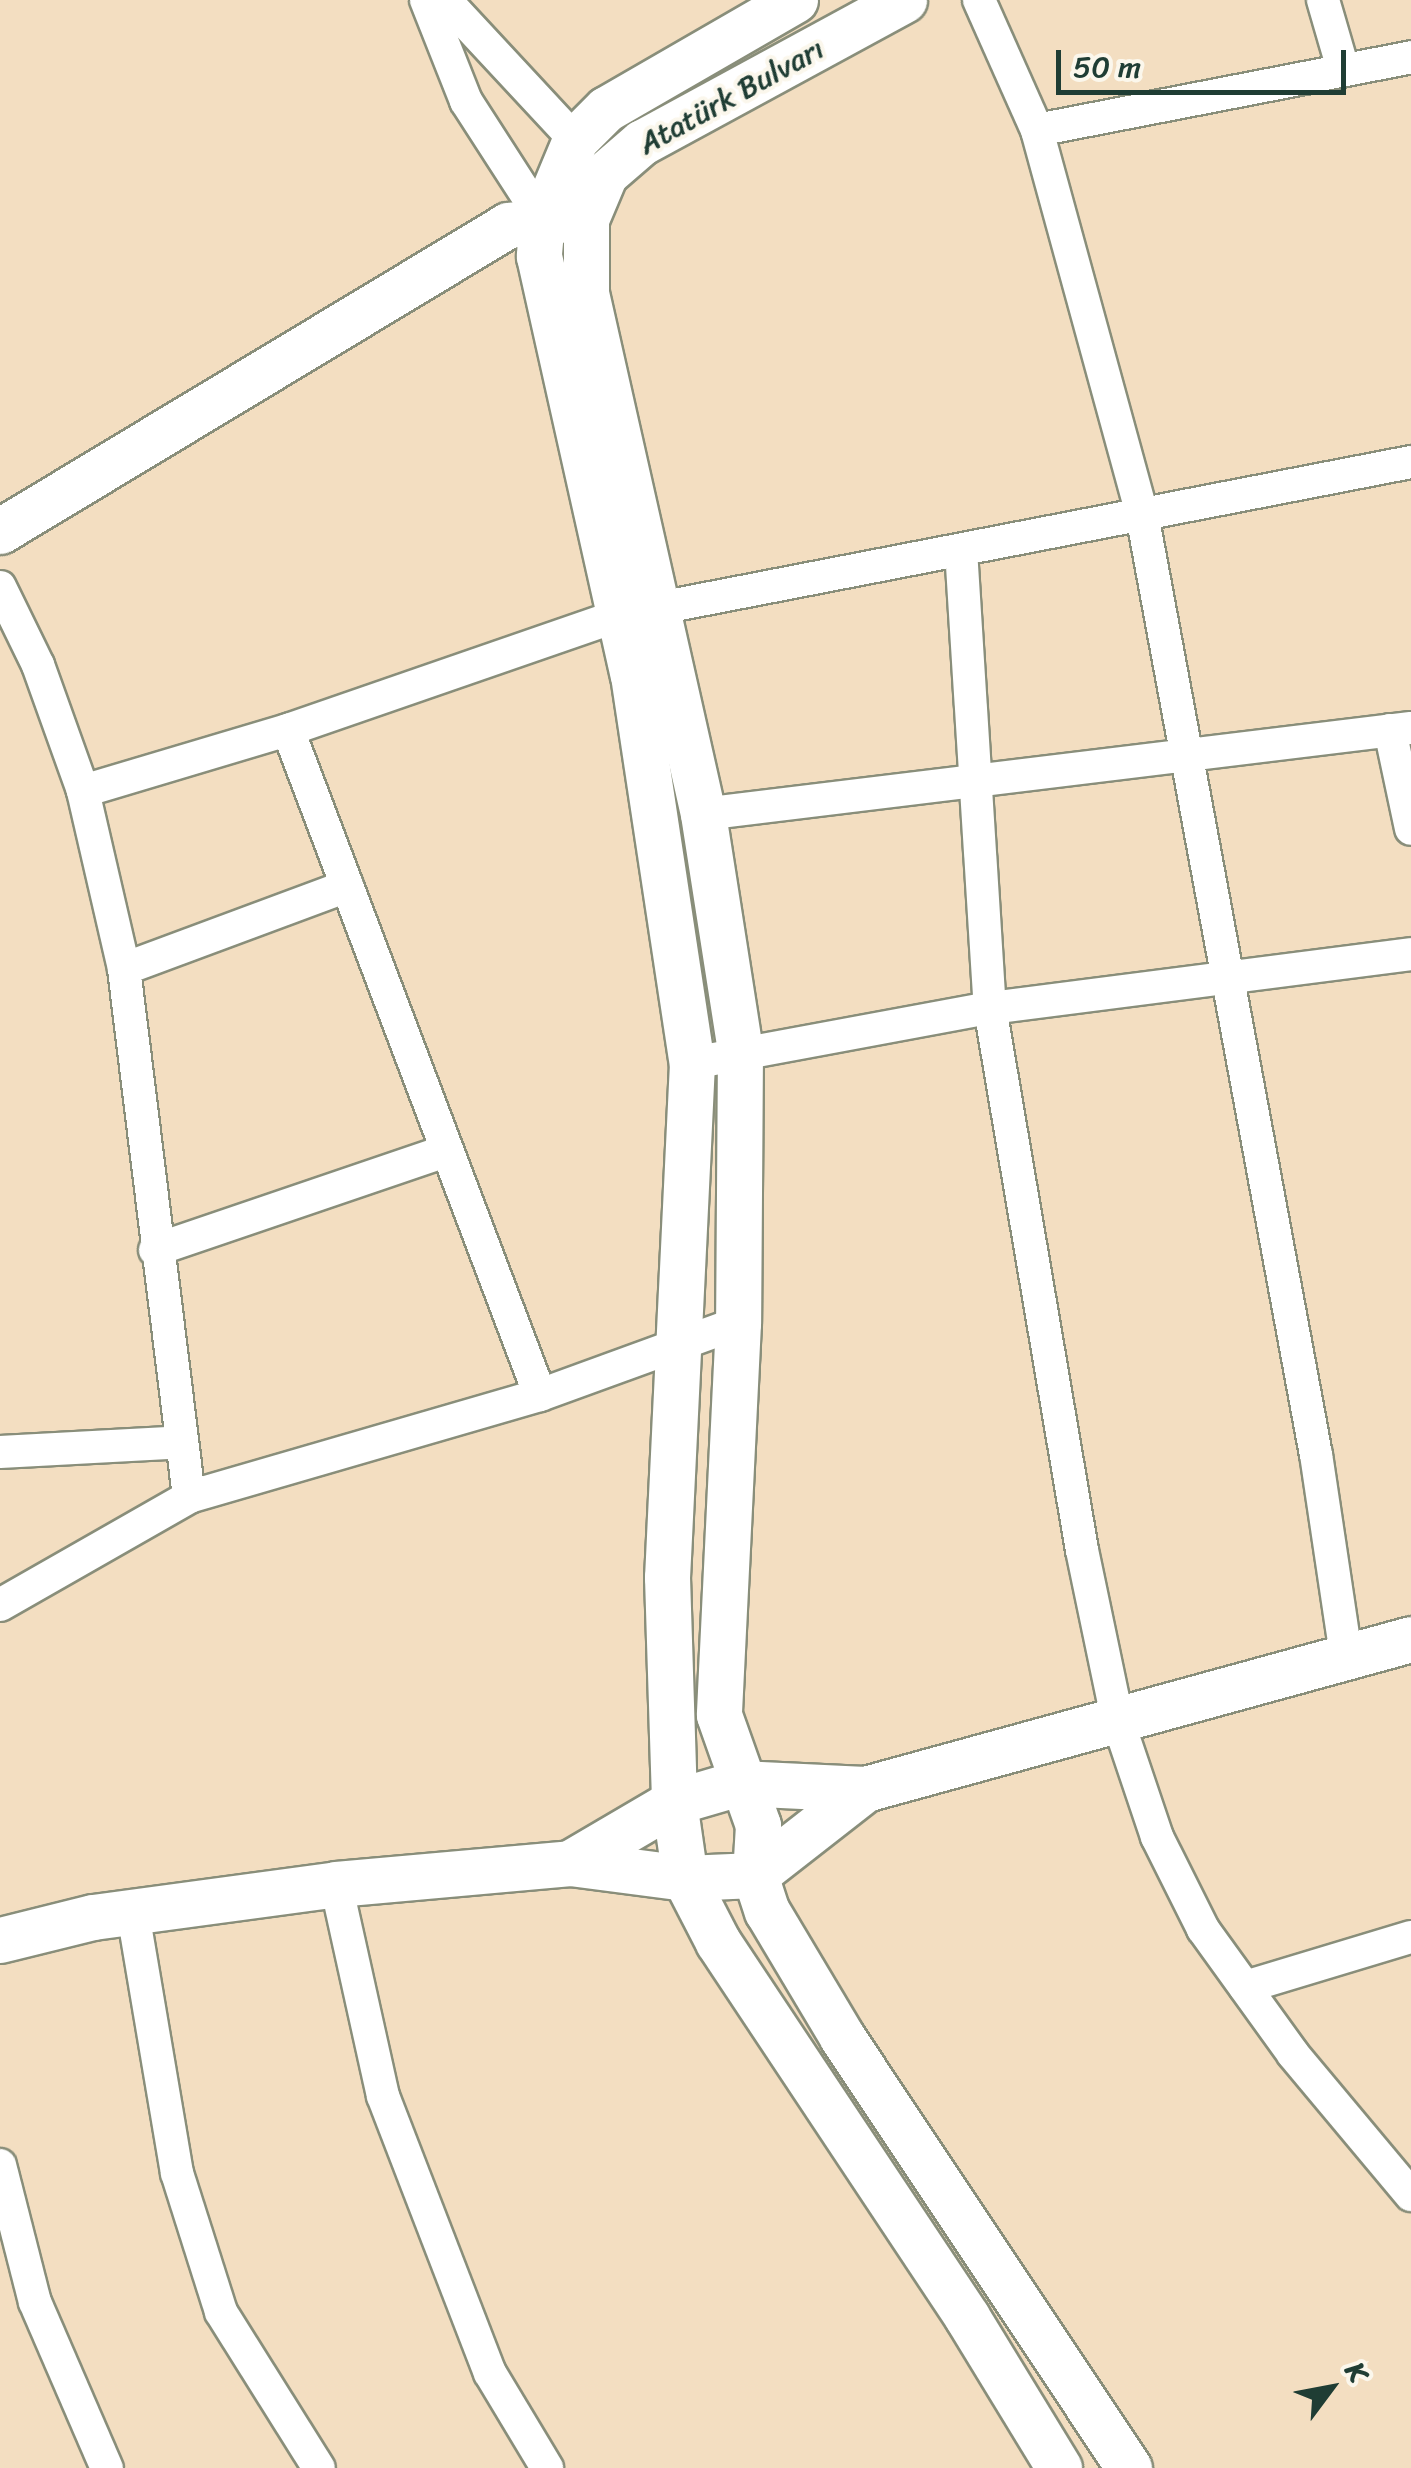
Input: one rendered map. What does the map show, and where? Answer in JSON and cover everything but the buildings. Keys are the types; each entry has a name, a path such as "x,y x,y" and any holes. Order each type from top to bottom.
{"main road":[{"name":"Atatürk Bulvarı","path":"564,219 575,140 606,109 795,0"},
{"name":"Atatürk Bulvarı","path":"564,219 605,174 642,142 904,0"},
{"path":"0,531 508,225 564,219 586,293 639,612 657,809 692,1064 684,1341 667,1577 674,1802 685,1878 718,1942 967,2316 1059,2468"},
{"path":"639,612 703,814 740,1050 738,1323 719,1715 739,1783 758,1825 756,1875 767,1911 842,2037 1129,2468"},
{"path":"570,1863 674,1802 739,1783 865,1789 1411,1638"},
{"path":"0,1940 134,1913 336,1884 570,1863 685,1878 756,1875 865,1789"}],"street":[{"path":"426,0 466,101 564,219"},
{"path":"445,0 575,140"},
{"path":"1323,0 1343,69"},
{"path":"987,2 1037,130 1142,514 1188,756 1224,978 1316,1454 1346,1655"},
{"path":"1037,130 1411,56"},
{"path":"83,792 288,730 639,612 1411,462"},
{"path":"961,550 990,1008 1082,1550 1117,1718 1186,1901 1245,1987 1411,2195"},
{"path":"0,587 38,665 83,792 124,969 155,1250 189,1496"},
{"path":"703,814 974,785 1401,729 1411,829"},
{"path":"288,730 540,1396"},
{"path":"124,969 347,886"},
{"path":"692,1064 740,1050 990,1008 1411,954"},
{"path":"155,1250 446,1151"},
{"path":"0,1604 189,1496 540,1396 738,1323"},
{"path":"0,1452 182,1442"},
{"path":"336,1884 383,2096 490,2373 547,2468"},
{"path":"134,1913 178,2172 221,2312 319,2468"},
{"path":"1245,1987 1411,1937"},
{"path":"0,2166 35,2302 107,2468"}]}
